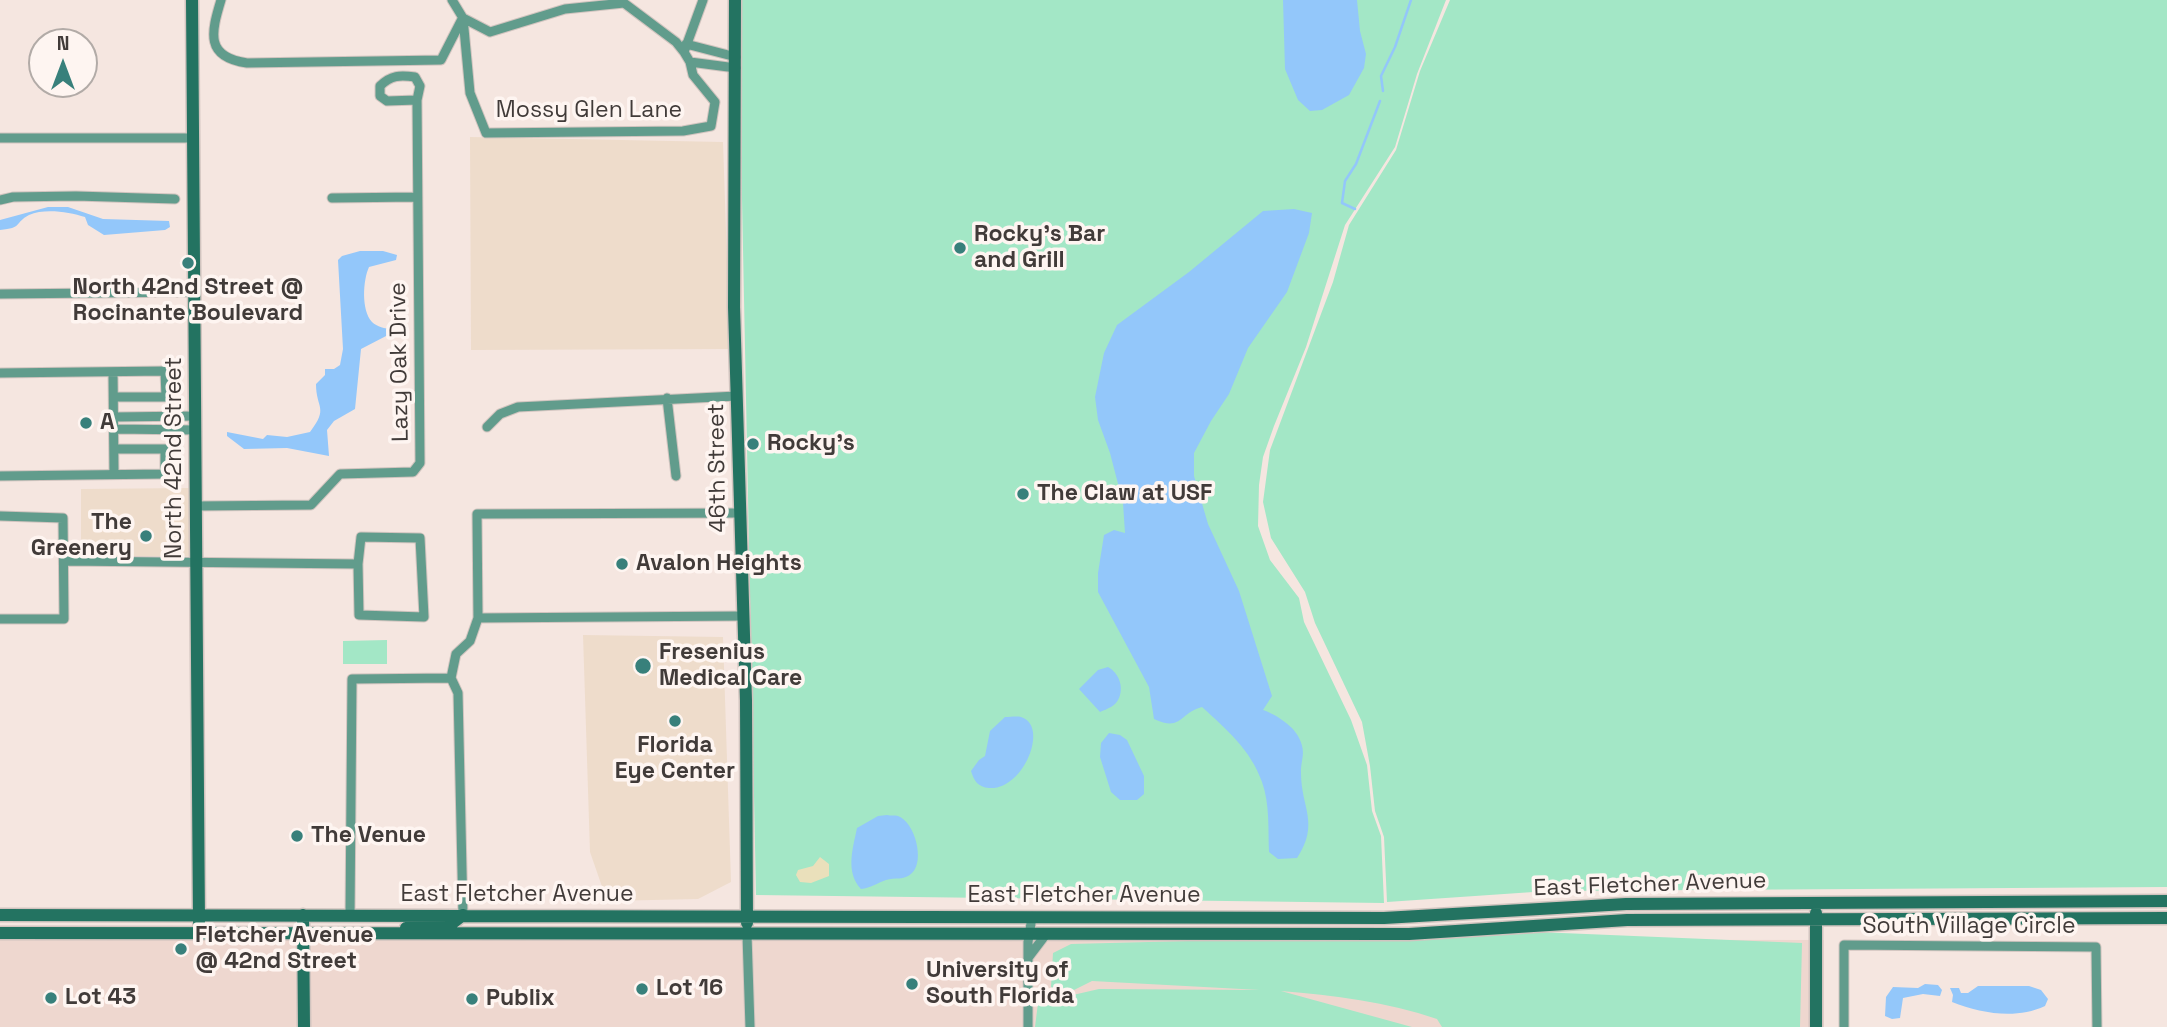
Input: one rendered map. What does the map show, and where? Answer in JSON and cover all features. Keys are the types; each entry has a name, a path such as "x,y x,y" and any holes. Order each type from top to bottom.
{"main road":[{"name":"North 42nd Street","path":"192,0 198,933"},
{"name":"46th Street","path":"735,0 734,307 747,761 747,935"},
{"name":"East Fletcher Avenue","path":"0,915 1384,918 1626,904 2167,901"},
{"path":"1816,902 1816,1027"},
{"path":"303,915 304,1027"},
{"path":"382,934 428,925 450,925 463,915"},
{"name":"East Fletcher Avenue","path":"0,933 1028,938 1047,933 1409,934 1627,920 2167,918"}],"street":[{"path":"221,0 215,15 213,37 218,51 231,61 247,63 441,60 463,18"},
{"path":"452,0 463,18 490,32 565,9 624,3 676,42 736,62"},
{"path":"686,45 703,0"},
{"name":"Mossy Glen Lane","path":"463,18 470,93 486,133 683,131 711,126 715,102 693,75 686,45"},
{"path":"690,62 736,62"},
{"path":"399,75 415,78 420,86 417,100 387,101 380,96 380,86 388,78 399,75"},
{"name":"Lazy Oak Drive","path":"197,506 311,505 340,474 413,472 420,463 417,100"},
{"path":"0,138 194,138"},
{"path":"0,200 13,197 76,196 171,199"},
{"path":"332,198 417,197"},
{"path":"0,294 195,292"},
{"path":"0,373 165,371 166,397 114,397"},
{"path":"114,372 114,474"},
{"path":"486,428 500,414 518,407 737,396"},
{"path":"667,398 676,476"},
{"path":"114,417 195,423"},
{"path":"114,429 195,423"},
{"path":"0,475 165,474 165,449 114,449"},
{"path":"463,915 458,693 451,678 456,654 470,642 478,618 477,514 739,513"},
{"path":"0,516 63,518 64,619 0,619"},
{"path":"361,537 421,538 424,617 359,615 358,564 361,537"},
{"path":"64,561 358,564"},
{"path":"478,618 743,617"},
{"path":"350,915 352,679 451,678"},
{"path":"1028,1027 1028,938 1032,917"},
{"path":"1028,958 1047,933"},
{"path":"747,935 750,1027"},
{"name":"South Village Circle","path":"1844,1027 1844,945 2096,947 2096,1027"}],"shaded area":[{"path":"470,137 723,142 730,349 471,350"},
{"path":"189,488 190,556 81,556 81,489"},
{"path":"583,635 723,637 731,882 698,899 607,901 590,852"},
{"name":"University of South Florida","path":"0,938 1824,940 1824,1027 0,1027"}],"green space":[{"path":"738,0 1446,0 1417,74 1395,147 1345,225 1306,347 1263,457 1259,485 1258,526 1270,560 1299,598 1304,622 1351,720 1367,765 1372,811 1381,836 1384,903 756,895"},
{"path":"1450,0 2167,0 2167,887 1548,891 1387,902 1384,837 1375,811 1362,722 1315,623 1305,592 1271,538 1263,502 1270,450 1333,282 1349,225 1396,150 1420,71"},
{"path":"387,640 387,664 343,664 343,641"},
{"path":"1538,932 1802,943 1800,1027 1442,1027 1437,1019 1399,1008 1340,997 1281,991 1412,1027 1035,1027 1038,1003 1099,989 1260,990 1092,981 1064,995 1051,987 1053,953 1071,944"}],"sand":[{"path":"820,857 829,864 829,876 811,883 800,882 796,875 798,870 813,866"}],"water":[{"path":"1283,0 1357,0 1360,31 1366,54 1364,68 1349,95 1322,110 1310,111 1298,100 1285,69"},
{"path":"48,207 68,207 103,219 169,221 170,227 165,230 104,235 88,225 85,217 50,211 29,215 15,226 0,230 0,220"},
{"path":"1294,209 1312,213 1309,233 1287,292 1248,348 1229,394 1194,453 1194,476 1208,524 1239,591 1272,696 1263,710 1292,728 1302,747 1301,773 1308,816 1307,835 1297,858 1278,859 1269,852 1266,799 1262,782 1251,760 1237,741 1202,707 1175,722 1154,719 1149,687 1098,592 1104,535 1114,530 1125,533 1123,503 1098,420 1095,397 1104,353 1117,325 1189,272 1263,211"},
{"path":"360,251 383,251 397,255 396,260 369,267 364,287 368,317 376,325 392,330 388,335 361,349 355,409 334,421 327,430 329,456 287,448 244,449 227,436 227,432 263,439 267,435 287,437 310,432 316,424 320,408 316,384 325,375 325,369 334,369 340,365 343,349 338,260 342,256"},
{"path":"1108,667 1118,677 1120,694 1114,705 1100,712 1079,689 1098,670"},
{"path":"1005,717 1021,717 1029,723 1033,732 1033,744 1022,769 1012,779 1001,786 985,787 977,783 971,771 985,756 990,731"},
{"path":"1109,733 1120,735 1127,740 1144,776 1144,794 1137,800 1120,800 1111,792 1100,757 1101,743"},
{"path":"878,816 898,816 909,826 918,851 916,867 906,877 886,880 861,889 852,868 857,828"},
{"path":"1925,984 1938,985 1942,990 1940,996 1923,994 1903,998 1900,1018 1885,1016 1886,997 1893,987 1918,988"},
{"path":"1978,986 2029,986 2041,990 2048,999 2045,1006 2010,1014 1986,1012 1952,1002 1950,988 1959,988 1961,993 1968,993"}],"waterway":[{"path":"1383,91 1381,76 1395,47 1411,0"},
{"path":"1355,209 1342,203 1345,181 1356,164 1380,101"}],"place":[{"name":"Rocky's Bar and Grill","path":"960,248"},
{"name":"North 42nd Street @ Rocinante Boulevard","path":"188,263"},
{"name":"A","path":"86,423"},
{"name":"Rocky's","path":"753,444"},
{"name":"The Claw at USF","path":"1023,494"},
{"name":"The Greenery","path":"146,536"},
{"name":"Avalon Heights","path":"622,564"},
{"name":"Fresenius Medical Care","path":"643,666"},
{"name":"Florida Eye Center","path":"675,721"},
{"name":"The Venue","path":"297,836"},
{"name":"Fletcher Avenue @ 42nd Street","path":"181,949"},
{"name":"University of South Florida","path":"912,984"},
{"name":"Lot 16","path":"642,989"},
{"name":"Lot 43","path":"51,998"},
{"name":"Publix","path":"472,999"}]}
